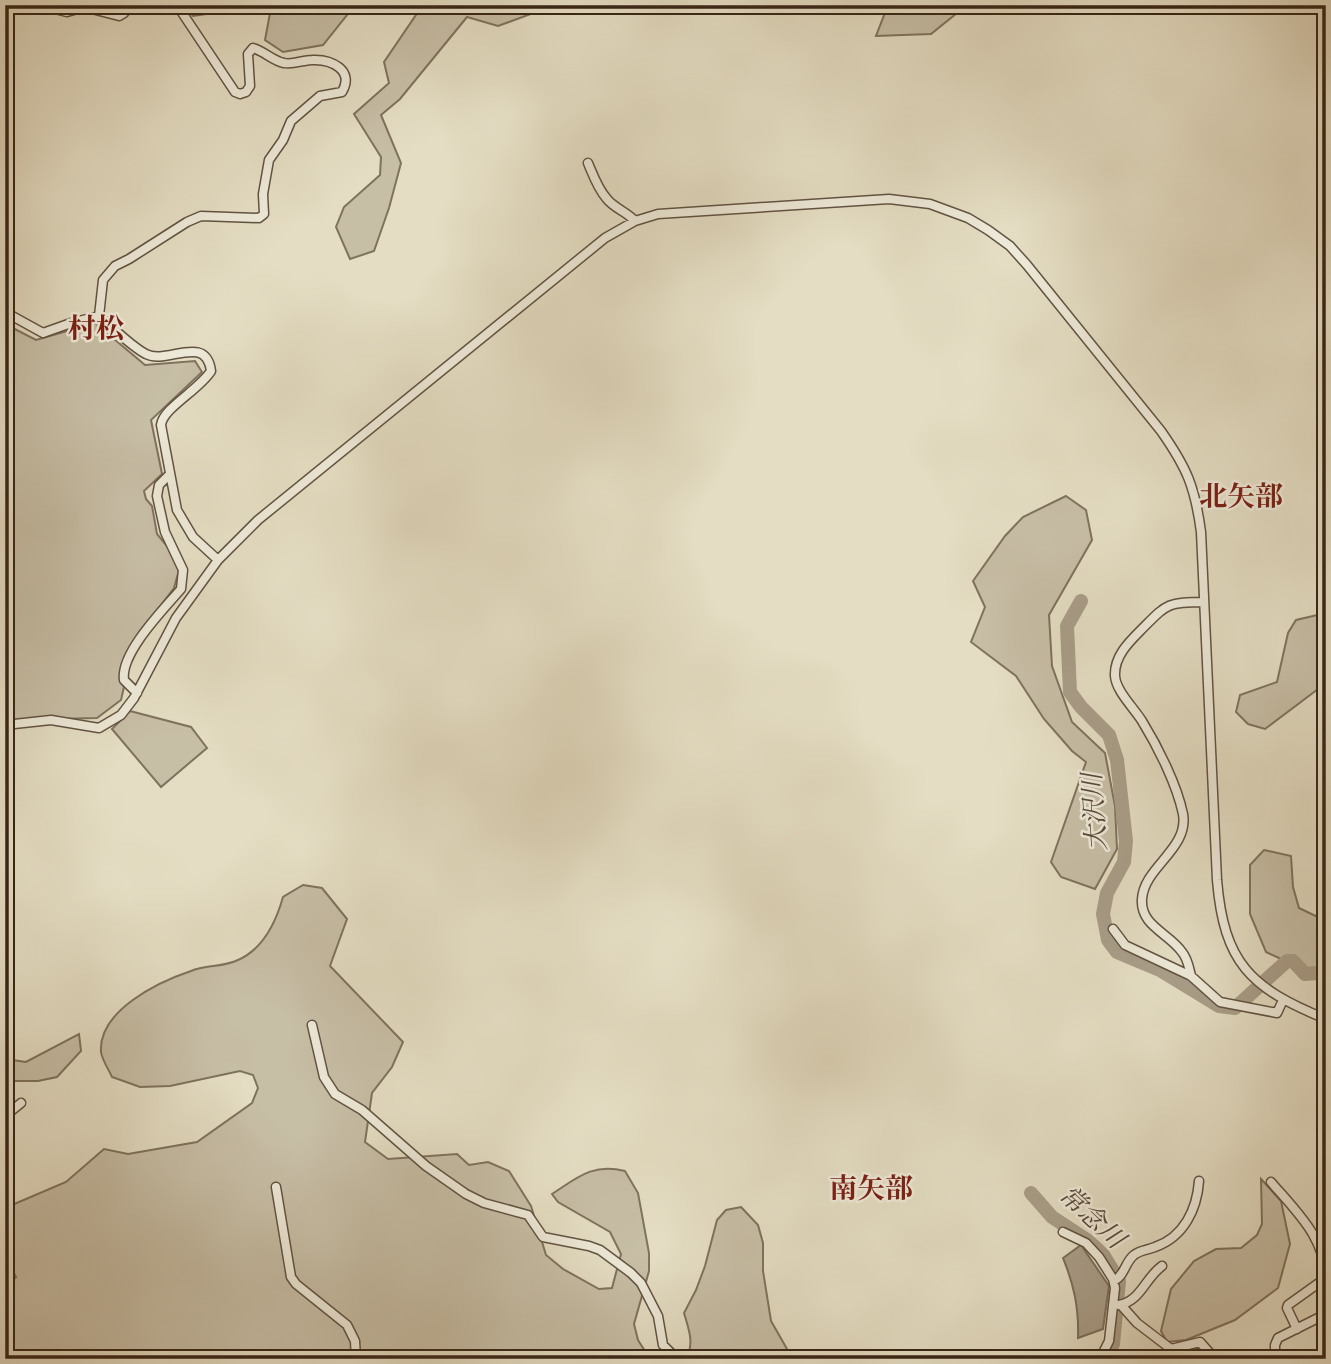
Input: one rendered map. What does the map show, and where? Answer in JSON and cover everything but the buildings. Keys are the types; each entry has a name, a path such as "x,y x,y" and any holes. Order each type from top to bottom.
{"street":[{"path":"56,5 59,10 67,12 84,7 119,16 129,5"},
{"path":"99,316 103,280 115,266 201,216 260,218 264,214 263,194 269,160 283,140 291,121 320,96 342,92 346,85 346,75 341,68 320,60 285,63 253,48 248,54 250,86 246,92 235,92 177,5"},
{"path":"588,163 597,185 608,201 627,212 635,221"},
{"path":"5,725 51,720 99,728 121,715 136,693 176,618 218,561 258,520 605,238 635,221 658,214 890,199 930,204 968,218 1010,246 1180,458 1191,481 1201,532 1217,880 1223,925 1235,955 1244,968 1269,992 1326,1018"},
{"path":"5,312 43,333 99,316"},
{"path":"99,316 146,354 157,357 176,352 197,352 210,362 211,370 206,378 162,419 161,425 177,510 185,526 218,561"},
{"path":"136,693 124,680 130,653 181,589 183,580 181,563 165,532 157,496 159,485 170,475"},
{"path":"1192,976 1182,951 1149,922 1143,911 1142,899 1150,878 1175,846 1184,819 1179,796 1144,725 1117,685 1115,675 1116,663 1121,653 1163,608 1176,602 1204,603"},
{"path":"1113,929 1125,945 1192,976 1220,1002 1277,1013 1283,1000"},
{"path":"312,1025 324,1077 335,1094 362,1110 426,1166 466,1194 484,1203 528,1215 543,1237 589,1245 631,1273 641,1283 658,1316 663,1345 677,1359"},
{"path":"5,1116 21,1103"},
{"path":"1114,1281 1120,1277 1135,1254 1165,1243 1186,1223 1196,1204 1199,1181"},
{"path":"1271,1182 1319,1243 1325,1271 1323,1280 1288,1305 1297,1329"},
{"path":"276,1187 291,1277 347,1325 355,1341 356,1359"},
{"path":"1063,1232 1086,1244 1100,1257 1114,1281 1116,1304 1109,1341 1100,1359"},
{"path":"1116,1304 1136,1297 1151,1275 1162,1266"},
{"path":"1116,1304 1171,1349 1200,1342 1215,1359"},
{"path":"1275,1359 1278,1338 1326,1314"}],"shaded area":[{"path":"183,5 244,5 193,16"},
{"path":"260,5 355,5 323,45 283,52 265,40 270,13"},
{"path":"447,5 546,5 547,8 498,26 467,17 400,99 381,115 401,163 374,251 350,259 336,227 344,207 380,175 381,157 354,114 389,83 384,62 418,12 445,10"},
{"path":"888,5 967,5 931,34 876,36"},
{"path":"95,323 145,365 195,361 202,372 151,420 162,474 144,491 152,506 157,534 181,563 174,588 146,625 121,678 124,687 121,700 97,718 5,720 5,324 36,340"},
{"path":"1066,496 1086,510 1092,540 1049,615 1052,666 1072,722 1105,753 1115,806 1117,849 1095,889 1061,877 1051,862 1086,762 1072,751 1044,719 1016,676 971,642 985,607 973,581 1005,536 1023,517"},
{"path":"1326,613 1326,683 1265,729 1248,724 1236,712 1240,695 1277,682 1288,633 1296,620"},
{"path":"130,711 191,727 207,748 161,787 112,729"},
{"path":"1264,850 1291,856 1293,887 1299,908 1326,921 1326,980 1266,952 1250,914 1250,865"},
{"path":"303,885 322,888 347,919 330,966 403,1042 392,1067 372,1093 365,1142 388,1159 457,1154 469,1165 488,1162 509,1171 531,1206 546,1255 563,1269 599,1289 612,1288 621,1254 610,1232 558,1202 552,1194 578,1177 595,1170 625,1171 638,1193 649,1253 649,1271 634,1324 638,1340 650,1359 5,1359 5,1288 16,1277 5,1257 5,1208 66,1182 104,1149 128,1154 197,1142 252,1103 258,1088 253,1075 240,1071 170,1086 140,1087 112,1077 101,1052 103,1037 109,1024 132,1000 163,983 196,969 233,962 247,955 267,934 283,897"},
{"path":"79,1034 81,1051 57,1077 38,1081 5,1081 5,1059 26,1062"},
{"path":"1261,1179 1281,1201 1290,1244 1278,1288 1235,1320 1186,1340 1167,1342 1161,1331 1171,1289 1194,1261 1216,1249 1241,1248 1257,1235 1262,1224"},
{"path":"741,1207 758,1225 763,1243 763,1271 771,1321 787,1349 785,1359 687,1359 690,1341 684,1313 705,1266 717,1220 726,1210"},
{"path":"1081,1245 1109,1286 1103,1329 1078,1338 1075,1297 1063,1258"}],"waterway":[{"name":"大沢川","path":"1081,601 1067,626 1070,692 1109,735 1117,760 1126,841 1124,862 1107,893 1103,914 1108,940 1117,952 1160,970 1219,1006 1235,1008 1287,961 1293,961 1305,974 1326,969"},
{"name":"常念川","path":"1031,1193 1052,1217 1096,1248 1119,1281 1113,1344 1104,1359"}],"district":[{"name":"村松","path":"96,331"},
{"name":"北矢部","path":"1241,499"},
{"name":"南矢部","path":"871,1191"}]}
